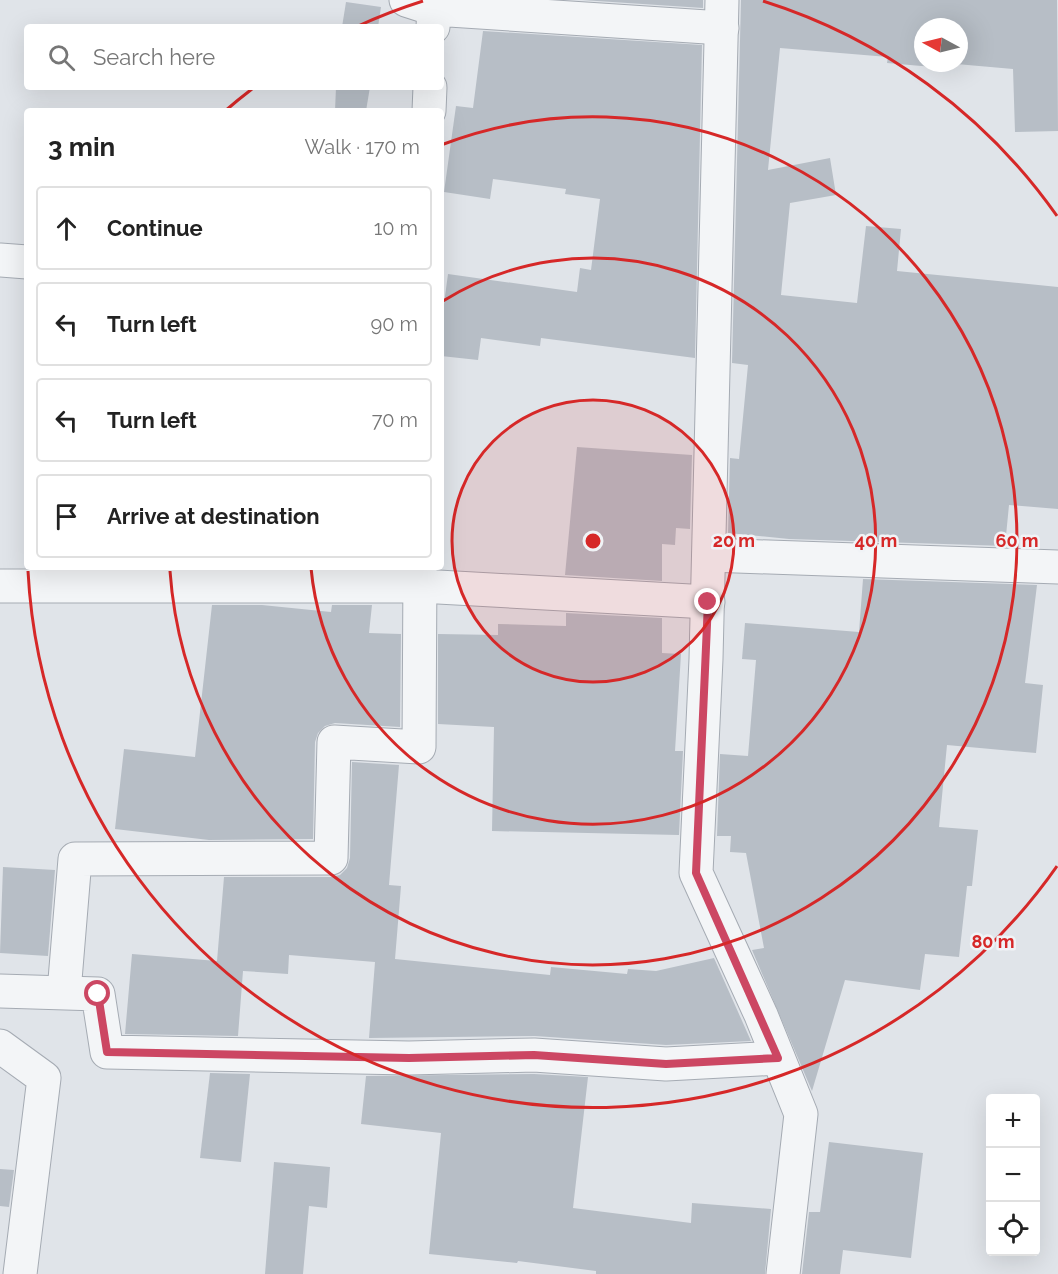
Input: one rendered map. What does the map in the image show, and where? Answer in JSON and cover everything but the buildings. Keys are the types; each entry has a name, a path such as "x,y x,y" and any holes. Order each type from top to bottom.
{"street":[{"path":"424,12 722,14 708,602 696,873 801,1114 783,1274"},
{"path":"429,108 430,90"},
{"path":"0,260 24,262"},
{"path":"709,555 1058,567"},
{"path":"0,586 420,577 708,602"},
{"path":"64,992 75,859 331,858 334,742 419,747 420,577"},
{"path":"0,991 98,994 107,1052 409,1058 534,1055 666,1064 778,1058"},
{"path":"0,1046 44,1078 20,1274"}],"route":[{"path":"98,994 107,1052 409,1058 534,1055 666,1064 778,1058 761,1015 696,873 708,602"}]}
